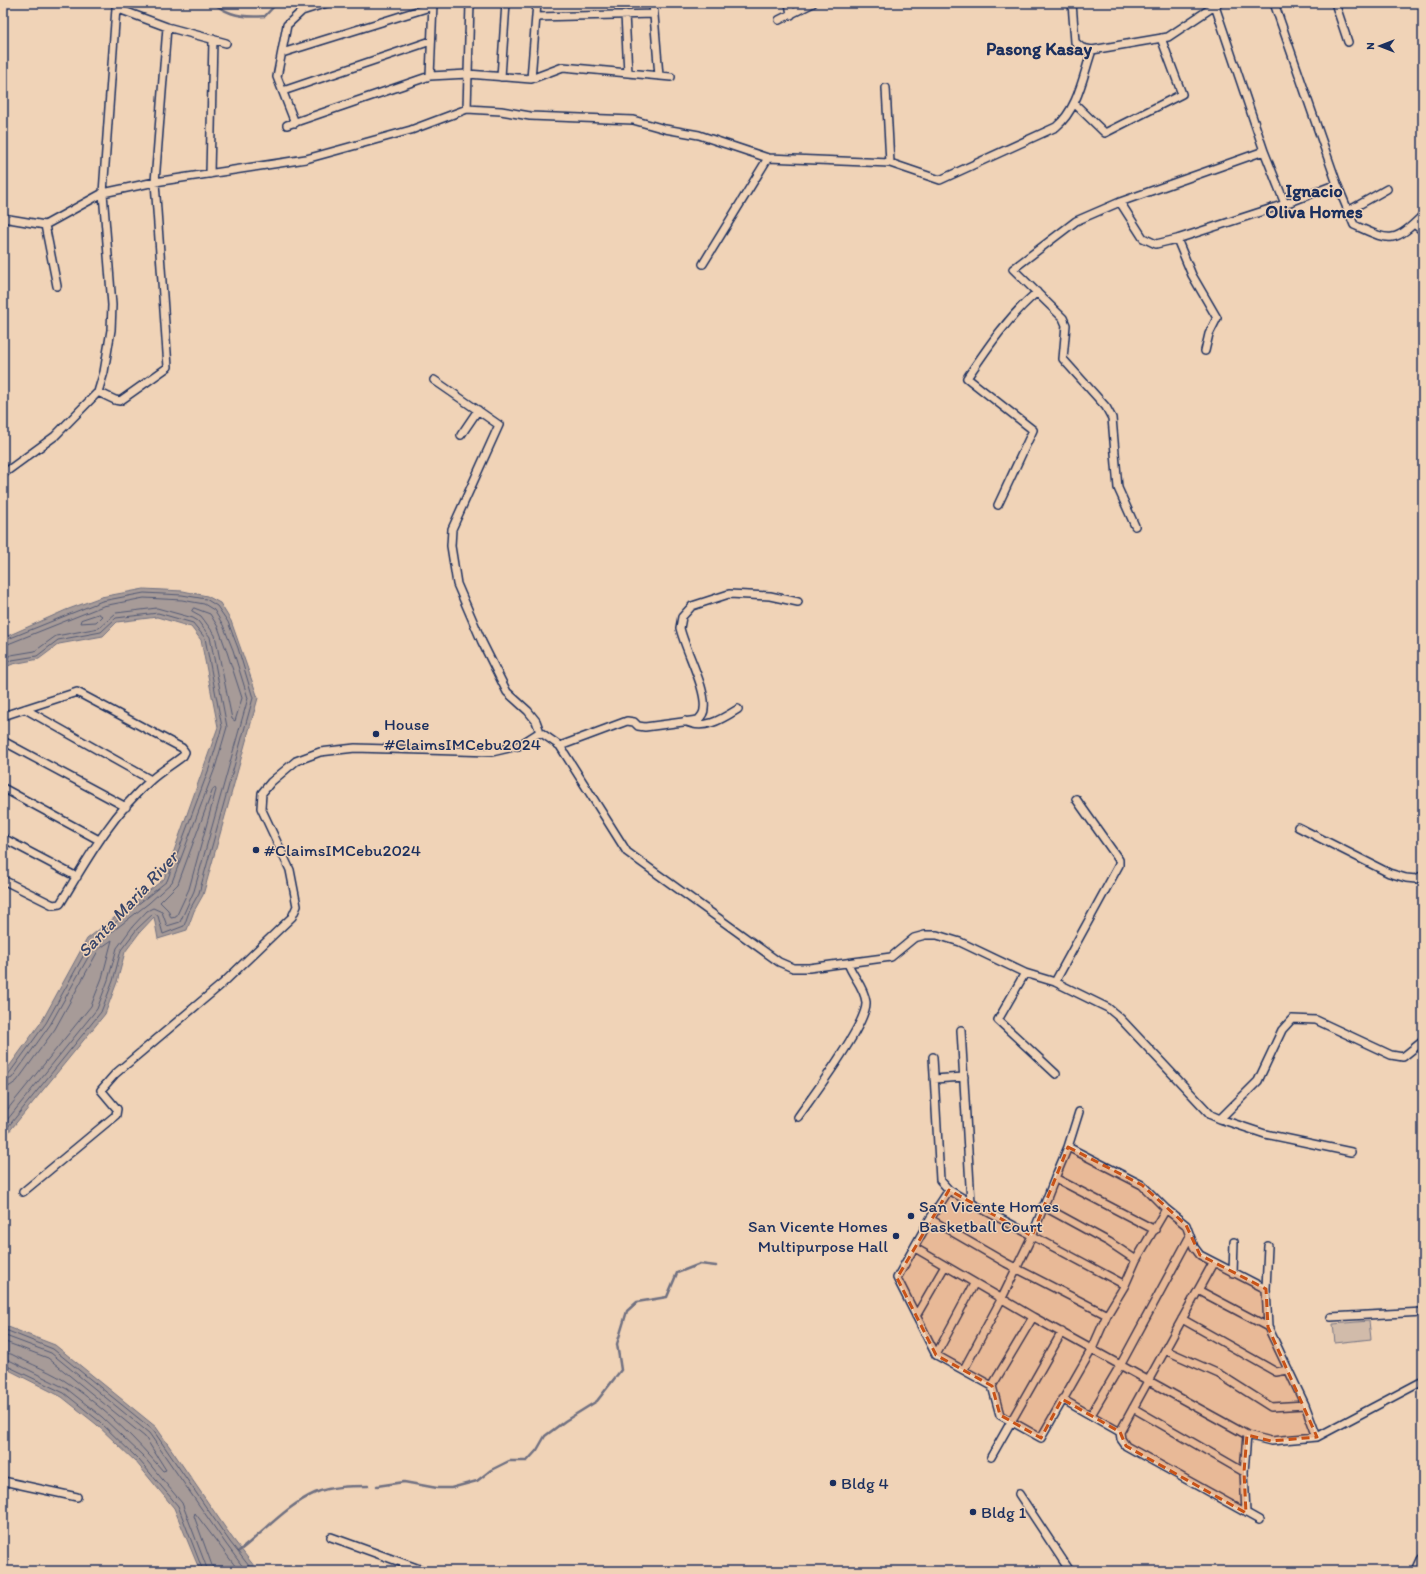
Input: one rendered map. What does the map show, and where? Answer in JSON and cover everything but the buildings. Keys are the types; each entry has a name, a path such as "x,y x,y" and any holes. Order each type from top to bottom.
{"main road":[{"path":"1418,1571 1423,1560"}],"street":[{"path":"295,123 277,77 287,25 302,11 327,3"},
{"path":"467,109 470,3"},
{"path":"501,77 506,3"},
{"path":"532,79 537,3"},
{"path":"653,3 659,76"},
{"path":"789,3 791,15"},
{"path":"779,20 813,3"},
{"path":"1072,3 1075,42 1082,48 1092,50 1168,37 1217,4 1264,151 1285,204"},
{"path":"1274,3 1337,184 1354,226 1384,238 1399,235 1423,215"},
{"path":"1335,3 1348,42"},
{"path":"282,53 433,4 430,76"},
{"path":"3,474 55,436 98,392 104,372 111,330 112,305 103,193 116,8 167,27 226,43"},
{"path":"625,14 628,73"},
{"path":"536,17 654,14"},
{"path":"98,392 115,400 120,400 168,367 155,182 167,27"},
{"path":"1074,103 1104,133 1182,94 1161,38"},
{"path":"210,174 213,40"},
{"path":"283,91 431,41"},
{"path":"3,218 45,225 103,193 155,182 306,159 411,130 467,109 501,111 530,116 633,120 664,129 699,136 768,158 890,163 940,180 1056,127 1065,120 1074,103 1092,50"},
{"path":"287,125 430,76 468,74 532,79 563,67 671,77"},
{"path":"886,88 890,163"},
{"path":"1135,526 1118,488 1112,418 1106,407 1063,359 1066,325 1063,318 1013,269 1076,221 1120,202 1264,151"},
{"path":"703,264 768,158"},
{"path":"1120,202 1143,238 1156,244 1177,239 1285,204 1337,184"},
{"path":"1348,211 1387,189"},
{"path":"1414,224 1423,231"},
{"path":"45,225 57,286"},
{"path":"1177,239 1192,275 1217,318 1209,334 1205,351"},
{"path":"998,505 1033,430 967,378 995,336 1019,307 1037,292"},
{"path":"434,380 499,425 452,529 451,546 457,584 482,642 507,692 528,711 536,721 540,732 560,746 627,852 779,962 793,968 809,968 891,957 914,938 925,935 937,935 960,942 1025,973 1055,982 1093,1000 1114,1013 1211,1115 1220,1120 1265,1134 1351,1152"},
{"path":"461,435 478,410"},
{"path":"560,746 627,721 634,722 638,726 644,727 698,720 704,713 702,693 680,628 682,617 692,606 729,594 770,596 798,602"},
{"path":"3,716 77,692 182,748 185,752 183,756 151,780 126,807 99,840 60,904 56,905 3,880"},
{"path":"25,709 151,780"},
{"path":"685,721 692,725 705,725 720,720 738,709"},
{"path":"23,1192 116,1115 117,1109 101,1090 115,1074 222,984 292,917 297,906 290,870 261,808 262,793 271,782 296,761 320,752 356,748 492,752 518,746 540,732"},
{"path":"3,741 126,807"},
{"path":"3,788 99,840"},
{"path":"1055,982 1119,865 1119,860 1076,799"},
{"path":"1298,827 1389,873 1416,879 1423,875"},
{"path":"3,838 77,877"},
{"path":"798,1117 838,1059 864,1013 864,994 848,963"},
{"path":"1025,973 998,1020 1056,1074"},
{"path":"1220,1120 1258,1081 1282,1030 1292,1019 1316,1020 1391,1055 1403,1057 1423,1041"},
{"path":"961,1030 971,1203"},
{"path":"932,1057 940,1180 949,1190 971,1203 1125,1285"},
{"path":"934,1079 964,1077"},
{"path":"964,1370 1002,1298 1032,1236 1068,1147 1079,1112"},
{"path":"1068,1147 1142,1185 1166,1209 1186,1225 1189,1238 1200,1256 1266,1289"},
{"path":"1055,1178 1155,1230"},
{"path":"949,1190 930,1219 897,1278 936,1355 992,1386 1000,1415 1041,1438 1092,1349 1107,1315 1125,1285 1136,1260 1166,1209"},
{"path":"1043,1206 1109,1242 1136,1260"},
{"path":"930,1219 1107,1315"},
{"path":"1091,1415 1122,1364 1189,1238"},
{"path":"1233,1273 1234,1242"},
{"path":"1268,1246 1266,1289 1268,1327 1305,1405 1317,1437"},
{"path":"915,1248 974,1284 1002,1298 1033,1317 1122,1364 1247,1434 1271,1441 1317,1437 1423,1381"},
{"path":"1120,1432 1213,1263"},
{"path":"916,1316 945,1266"},
{"path":"936,1355 974,1284"},
{"path":"1198,1290 1268,1327"},
{"path":"1331,1317 1423,1312"},
{"path":"992,1386 1033,1317"},
{"path":"1182,1319 1276,1372 1288,1370"},
{"path":"992,1457 1062,1332"},
{"path":"1165,1350 1219,1374 1271,1407 1305,1405"},
{"path":"1062,1399 1120,1432 1126,1446 1259,1520"},
{"path":"1133,1408 1244,1472"},
{"path":"1246,1513 1244,1472 1247,1434"},
{"path":"3,1482 77,1497"},
{"path":"1019,1494 1068,1568 1067,1571"},
{"path":"331,1537 424,1571"}],"highlighted area":[{"path":"1068,1147 1142,1185 1186,1225 1200,1255 1266,1289 1268,1327 1317,1437 1271,1441 1247,1435 1244,1472 1246,1513 1126,1446 1120,1432 1062,1399 1041,1438 1000,1415 992,1386 936,1355 897,1278 949,1190 1032,1236"}],"shaded area":[{"path":"1369,1321 1371,1339 1335,1343 1333,1324"}],"water":[{"path":"144,589 183,591 207,596 220,603 231,621 258,698 203,895 194,911 187,930 158,939 154,917 140,932 125,952 117,982 105,1014 3,1139 3,1075 42,1021 87,939 164,879 218,727 201,640 191,627 157,617 117,622 103,636 59,644 39,659 13,664 3,668 3,638 66,610 101,597"},
{"path":"3,1325 55,1345 156,1427 233,1539 258,1571 200,1571 174,1508 136,1462 96,1424 62,1397 3,1367"}],"waterway":[{"path":"214,3 225,11 251,17 265,16 277,3"},
{"path":"377,1486 404,1482 437,1488 451,1488 477,1481 491,1470 509,1461 527,1461 537,1450 545,1436 565,1421 597,1401 621,1370 617,1344 627,1311 637,1302 667,1297 677,1273 700,1264 716,1266"},
{"path":"239,1551 304,1498 315,1493 334,1488 368,1486"}],"place":[{"name":"House #ClaimsIMCebu2024","path":"376,734"},
{"name":"#ClaimsIMCebu2024","path":"256,850"},
{"name":"San Vicente Homes Basketball Court","path":"911,1216"},
{"name":"San Vicente Homes Multipurpose Hall","path":"896,1236"},
{"name":"Bldg 4","path":"833,1483"},
{"name":"Bldg 1","path":"973,1512"}],"district":[{"name":"Pasong Kasay","path":"1039,49"},
{"name":"Ignacio Oliva Homes","path":"1314,201"}],"water label":[{"name":"Santa Maria River","path":"128,904"}]}
